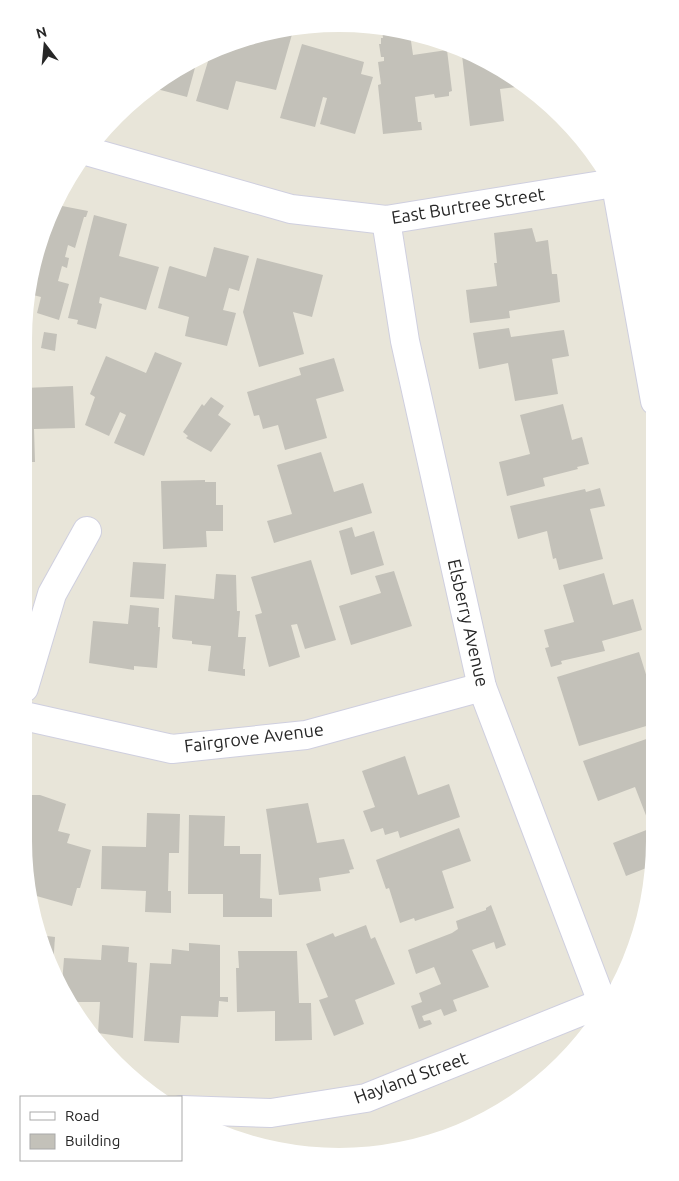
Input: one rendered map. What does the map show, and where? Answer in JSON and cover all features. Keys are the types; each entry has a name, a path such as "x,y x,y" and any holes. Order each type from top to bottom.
{"street":[{"name":"East Burtree Street","path":"96,154 291,209 386,220 604,185"},
{"name":"Elsberry Avenue","path":"386,220 405,341 482,687 601,1002"},
{"path":"622,220 646,356"},
{"path":"32,661 52,594 87,531"},
{"name":"Fairgrove Avenue","path":"32,718 172,749 306,735 482,687"},
{"name":"Hayland Street","path":"192,1110 271,1113 366,1098 596,1010"}],"building":[{"path":"383,35 411,41 413,55 443,51 447,52 452,91 449,92 449,96 435,98 434,94 415,97 418,122 421,122 422,130 383,134 378,85 381,84 378,62 384,61 384,57 381,57 379,44 381,44 381,38 383,38"},
{"path":"292,36 276,90 236,81 228,110 196,101 208,62 260,43"},
{"path":"302,44 364,62 361,74 373,77 355,134 320,124 327,98 323,97 315,127 280,118"},
{"path":"462,58 514,87 500,89 504,121 470,126"},
{"path":"195,69 187,97 161,90"},
{"path":"63,206 88,211 86,217 84,217 75,248 68,245 65,257 69,258 67,268 62,266 58,281 69,284 59,320 37,313 41,297 36,296 38,280 49,241"},
{"path":"94,215 127,224 119,256 159,267 146,310 100,297 99,303 102,304 96,329 77,324 78,320 68,318"},
{"path":"532,228 536,242 548,240 552,274 557,274 560,302 509,311 510,318 470,323 466,290 497,286 494,263 497,263 494,233"},
{"path":"214,247 249,256 239,291 229,288 223,310 236,313 227,346 185,336 189,317 158,308 169,267 206,277"},
{"path":"257,258 323,275 312,317 293,312 304,354 259,367 243,312"},
{"path":"509,328 511,337 564,330 569,356 552,359 558,394 515,401 508,363 479,369 473,333"},
{"path":"44,332 57,334 55,351 41,348"},
{"path":"155,352 182,363 144,456 114,443 126,415 120,412 109,436 85,425 95,397 90,394 106,356 146,373"},
{"path":"334,358 344,391 316,399 327,438 285,450 278,425 263,429 259,415 254,416 247,392 301,375 299,368"},
{"path":"73,386 75,428 34,429 35,462 32,462 32,388"},
{"path":"211,397 224,406 218,415 231,424 211,452 186,438 188,436 183,432 202,404 204,406"},
{"path":"563,404 572,440 582,437 589,464 577,467 578,469 543,478 545,486 507,496 499,462 530,454 520,415"},
{"path":"321,452 334,492 363,483 372,513 274,543 267,521 292,514 277,465"},
{"path":"205,480 205,482 216,482 216,505 223,505 223,531 206,531 207,547 163,549 161,481"},
{"path":"600,488 605,506 590,509 603,559 559,570 556,558 553,559 547,531 518,539 510,506 585,489 586,492"},
{"path":"352,527 355,537 374,531 384,565 351,575 339,531"},
{"path":"311,560 336,640 305,649 297,624 291,625 300,657 269,667 255,615 262,613 251,577"},
{"path":"133,562 166,564 164,599 130,597"},
{"path":"394,571 412,626 351,645 339,606 381,593 375,576"},
{"path":"604,573 613,605 633,599 642,630 602,641 605,651 561,661 562,664 551,667 545,648 549,647 544,630 574,622 563,585"},
{"path":"216,574 236,575 237,611 240,611 238,637 246,637 243,669 245,669 245,676 208,671 211,646 192,644 192,641 173,639 172,637 175,595 214,599"},
{"path":"130,605 159,608 158,627 160,627 157,668 134,666 134,670 89,663 93,621 128,624"},
{"path":"639,652 646,674 646,726 579,746 557,677"},
{"path":"646,739 646,815 635,787 598,801 583,761"},
{"path":"405,756 418,795 449,784 460,817 400,838 398,831 385,835 383,828 371,832 363,811 375,807 362,771"},
{"path":"32,795 40,795 66,804 58,831 70,834 67,843 91,850 80,888 77,888 72,906 37,896 33,862"},
{"path":"308,803 317,843 344,839 354,869 349,870 350,873 319,878 321,891 279,895 266,809"},
{"path":"147,813 180,814 179,853 169,853 168,891 171,891 171,913 145,912 146,891 101,889 102,846 146,847"},
{"path":"189,815 225,816 224,846 240,846 240,854 261,854 260,898 272,899 272,917 223,917 223,894 188,894"},
{"path":"459,828 471,861 442,871 454,908 415,921 414,918 400,923 389,888 386,889 376,860"},
{"path":"646,830 645,868 626,876 613,843"},
{"path":"491,905 506,945 496,949 494,942 472,950 489,987 453,1000 457,1011 444,1016 441,1009 422,1016 424,1021 430,1020 432,1024 419,1029 411,1006 422,1002 419,993 441,984 434,967 416,974 408,950 452,933 458,929 456,921 486,910"},
{"path":"366,925 371,939 375,937 395,984 355,1000 364,1024 334,1036 319,1000 328,997 306,944 333,933 335,937"},
{"path":"48,936 55,937 54,953"},
{"path":"189,943 220,945 220,997 228,997 228,1002 219,1001 218,1017 181,1016 179,1043 144,1041 150,963 171,964 172,949 189,951"},
{"path":"102,945 129,947 128,962 137,963 133,1038 100,1033 98,1031 100,1002 78,1002 63,974 64,958 101,960"},
{"path":"238,951 297,951 299,1003 311,1003 312,1040 275,1041 275,1011 237,1012 236,968 239,968"}]}
